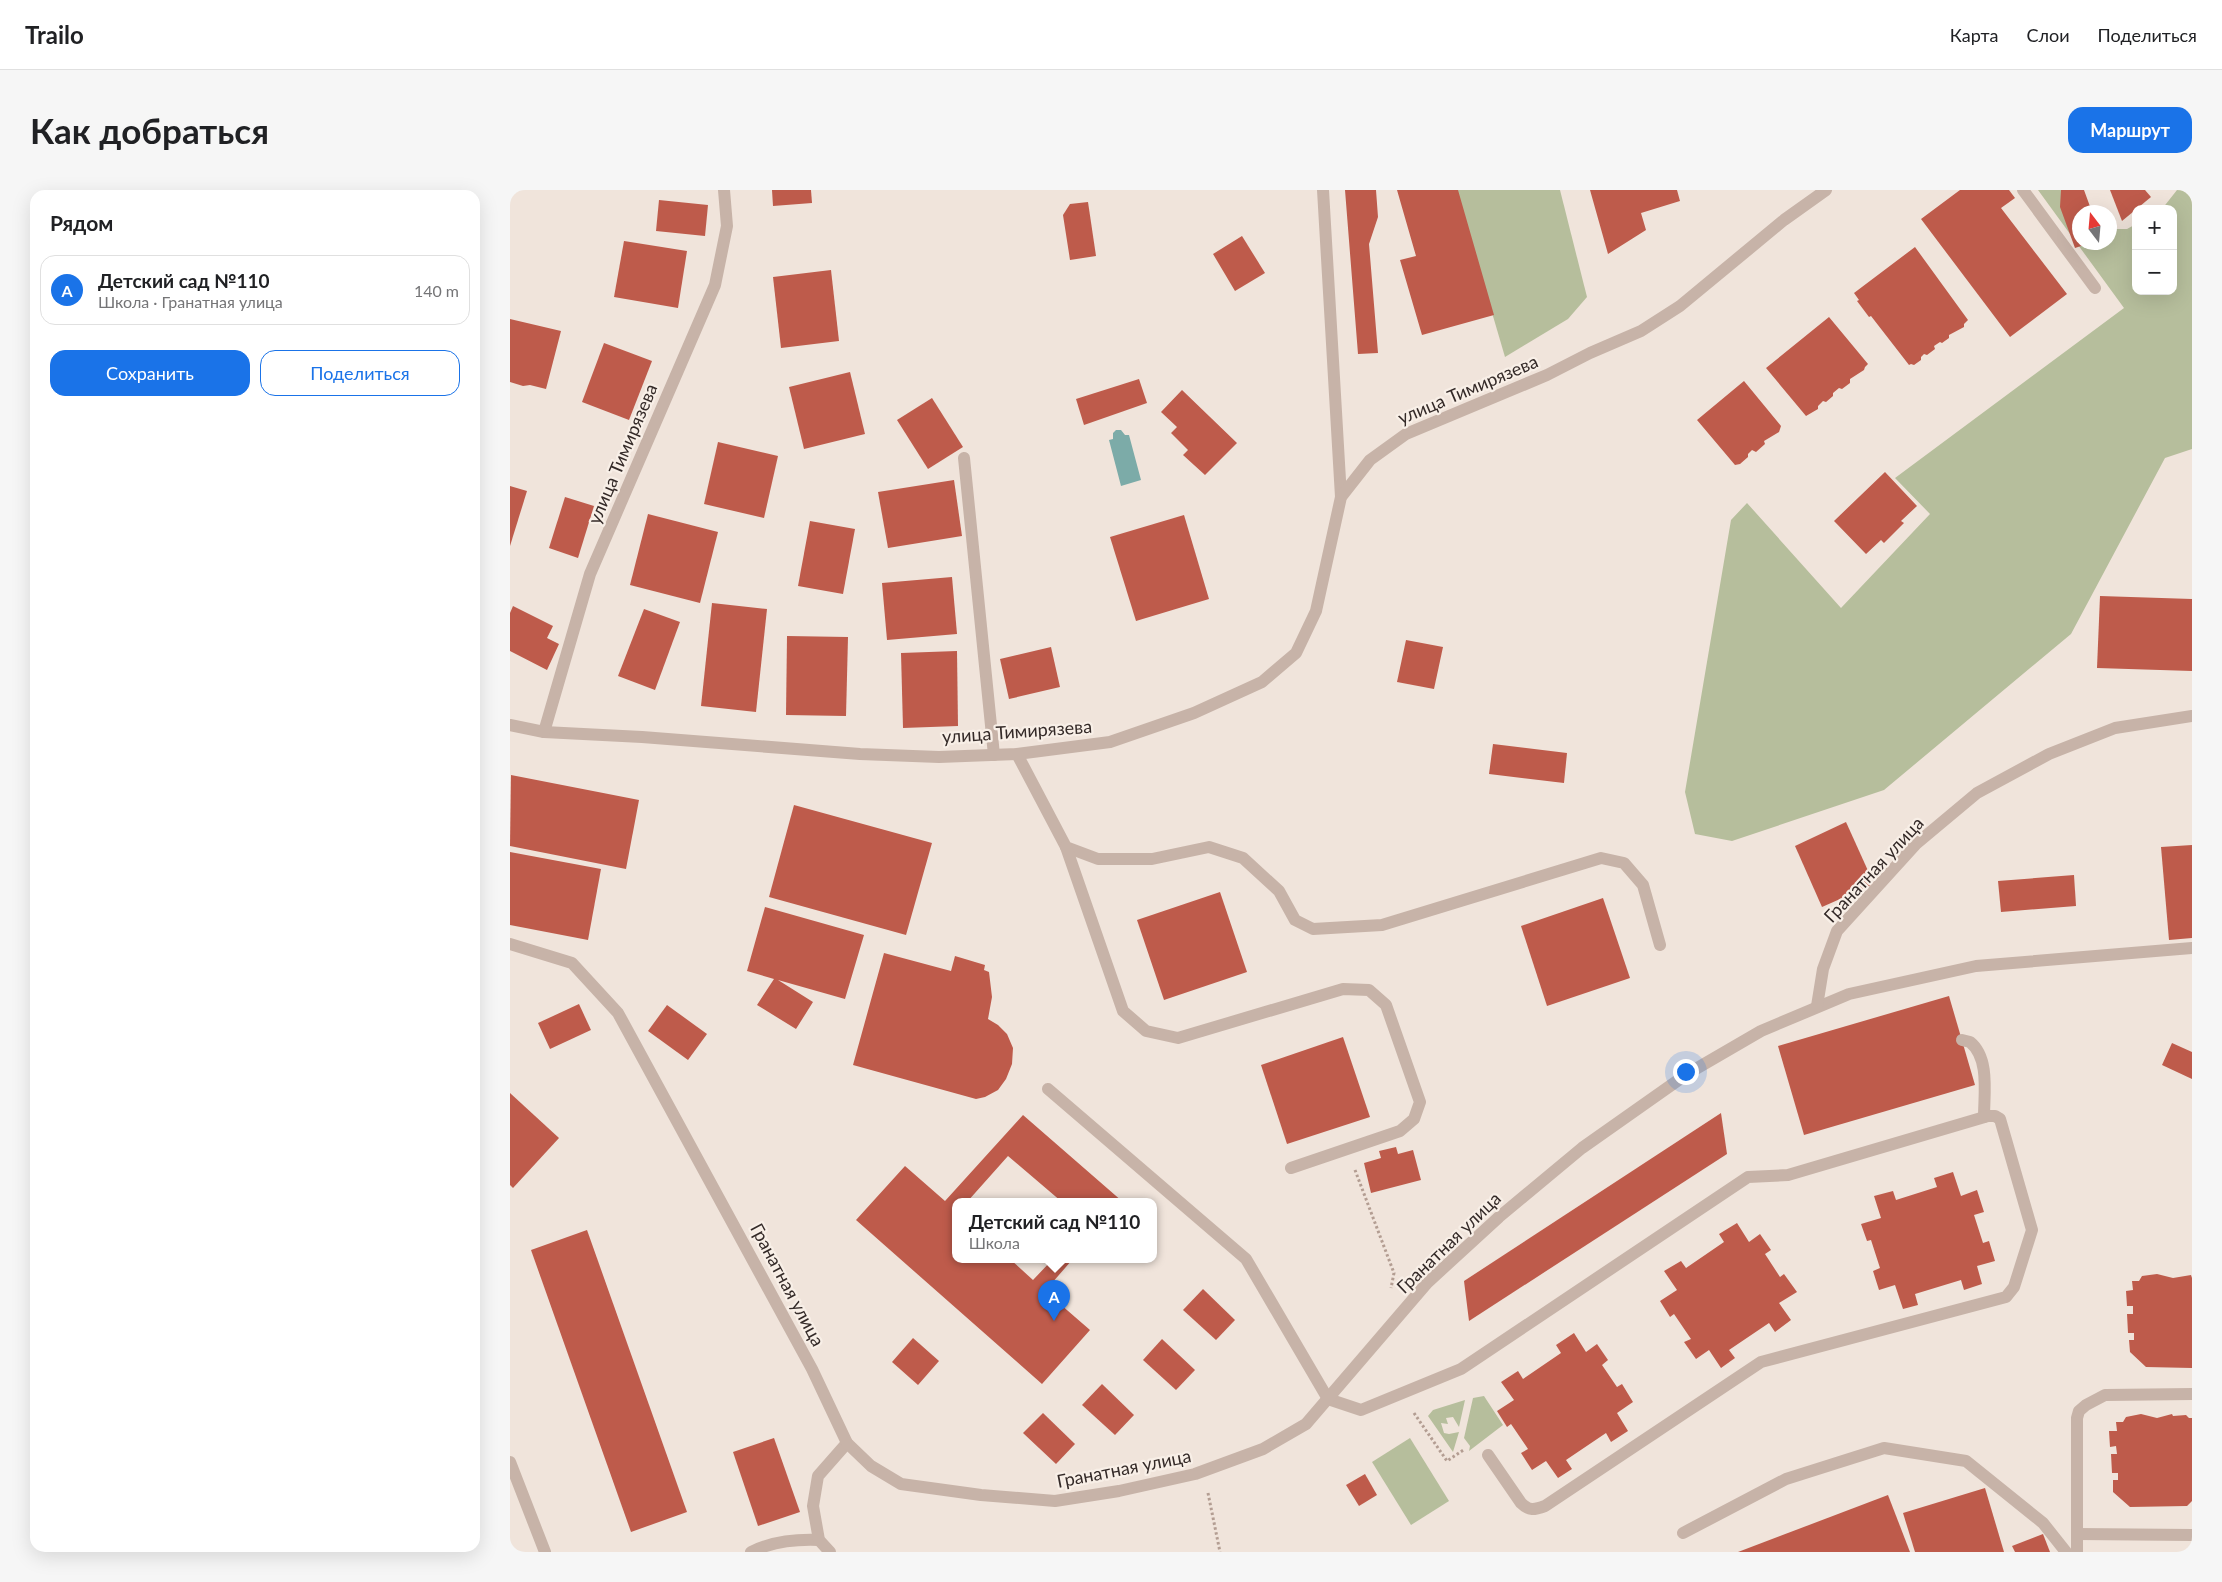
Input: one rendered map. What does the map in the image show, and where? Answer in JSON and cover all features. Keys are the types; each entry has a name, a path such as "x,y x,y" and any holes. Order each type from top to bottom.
{"street":[{"name":"улица Тимирязева","path":"544,732 590,574 715,285 727,226 724,190"},
{"path":"1324,190 1341,497"},
{"name":"улица Тимирязева","path":"510,725 544,732 642,737 860,754 939,757 1017,754 1110,742 1194,713 1262,682 1296,653 1316,610 1341,497 1370,460 1406,434 1547,375 1590,353 1641,331 1672,311 1736,262 1784,220 1826,190"},
{"path":"2023,190 2095,288"},
{"path":"964,458 994,754"},
{"name":"Гранатная улица","path":"1818,1006 1823,969 1837,931 1916,844 1977,793 2049,754 2115,728 2192,716"},
{"path":"1017,754 1066,848 1123,1011 1146,1031 1178,1038 1342,989 1369,990 1386,1005 1420,1102 1414,1119 1400,1131 1291,1168"},
{"path":"1066,848 1098,859 1152,859 1210,847 1242,858 1280,891 1295,920 1313,929 1382,925 1601,858 1624,863 1643,885 1660,945"},
{"name":"Гранатная улица","path":"510,944 572,963 618,1013 807,1361 848,1443 871,1466 901,1484 981,1495 1056,1501 1119,1491 1204,1470 1262,1449 1306,1424 1427,1283 1499,1217 1582,1148 1687,1074 1761,1031 1849,994 1976,966 2192,948"},
{"path":"1962,1040 1970,1042 1979,1053 1984,1071 1984,1117"},
{"path":"1048,1090 1246,1259 1328,1399 1361,1410 1461,1369 1748,1177 1788,1175 1984,1117 1995,1116 2000,1119 2032,1230 2014,1287 2006,1297 1761,1362 1545,1506 1535,1510 1527,1509 1521,1503 1488,1455"},
{"path":"2077,1552 2077,1418 2079,1411 2086,1404 2105,1395 2192,1394"},
{"path":"830,1552 819,1540 813,1506 818,1476 848,1443"},
{"path":"1683,1533 1786,1479 1884,1448 1966,1461 2043,1523 2066,1552"},
{"path":"510,1462 544,1552"},
{"path":"2077,1534 2192,1535"},
{"path":"751,1552 762,1547 793,1539 819,1540"}],"path":[{"path":"1347,1149 1394,1274 1390,1292"},
{"path":"1400,1394 1447,1461 1478,1440 1488,1455"},
{"path":"1204,1470 1220,1552"}],"green space":[{"path":"1456,190 1560,190 1587,297 1568,319 1505,357"},
{"path":"2038,190 2071,190 2081,205 2072,205 2072,237"},
{"path":"2177,190 2192,190 2192,449 2165,458 2071,634 1884,790 1732,841 1695,834 1685,792 1731,520 1747,503 1841,608 1930,514 1895,478 2124,308 2082,250 2117,250 2117,229 2127,229 2132,226 2132,295 2177,295 2177,205 2165,205"},
{"path":"1484,1396 1503,1425 1469,1451 1470,1446 1464,1438 1473,1398"},
{"path":"1465,1400 1459,1427 1453,1417 1446,1418 1448,1424 1441,1423 1444,1433 1459,1432 1453,1452 1428,1416 1433,1410"},
{"path":"1410,1438 1449,1501 1411,1525 1372,1462"}],"water":[{"path":"1116,430 1121,430 1125,435 1129,435 1141,480 1121,486 1109,440 1113,439 1113,433"}],"building":[{"path":"772,190 811,190 812,203 773,206"},
{"path":"1345,190 1376,190 1378,217 1369,244 1378,353 1358,354"},
{"path":"1397,190 1458,190 1494,315 1422,335 1400,260 1416,256"},
{"path":"1590,190 1677,190 1680,201 1641,213 1646,230 1608,254"},
{"path":"1960,190 2009,190 2015,198 2001,208 2067,294 2010,337 1921,219"},
{"path":"2061,190 2084,190 2089,205 2072,205 2072,240 2060,207"},
{"path":"2110,190 2145,190 2151,197 2141,205 2132,205 2132,213 2122,221"},
{"path":"659,200 708,205 705,236 656,231"},
{"path":"1088,202 1096,256 1070,260 1063,215 1070,204"},
{"path":"1242,236 1265,273 1235,291 1213,254"},
{"path":"624,241 687,251 678,308 614,297"},
{"path":"1915,247 1968,320 1964,327 1949,335 1949,338 1942,343 1940,342 1934,346 1935,349 1927,355 1924,354 1921,360 1914,365 1909,365 1871,316 1869,317 1857,301 1859,300 1854,293"},
{"path":"831,270 839,341 781,348 773,277"},
{"path":"1829,317 1868,364 1864,370 1850,379 1850,383 1842,389 1839,388 1826,402 1823,401 1818,406 1818,409 1806,416 1766,368"},
{"path":"510,319 561,331 546,389 510,382"},
{"path":"604,343 652,361 629,420 582,402"},
{"path":"850,372 865,434 804,449 789,387"},
{"path":"1139,379 1147,403 1084,425 1076,399"},
{"path":"1744,381 1781,426 1779,432 1764,441 1765,444 1756,452 1752,450 1748,457 1740,464 1735,465 1697,420"},
{"path":"1182,390 1237,443 1205,475 1183,455 1188,450 1171,433 1177,427 1161,412"},
{"path":"932,398 963,447 928,469 897,420"},
{"path":"718,442 778,456 764,518 704,504"},
{"path":"1885,472 1917,506 1901,521 1904,523 1884,543 1881,540 1866,554 1834,521"},
{"path":"954,480 962,536 888,548 878,492"},
{"path":"510,486 527,491 510,546"},
{"path":"565,497 594,506 578,558 549,548"},
{"path":"648,514 718,532 700,603 630,585"},
{"path":"1184,515 1209,599 1136,621 1110,537"},
{"path":"810,521 855,529 843,594 798,586"},
{"path":"952,577 957,634 887,640 882,583"},
{"path":"2100,596 2192,599 2192,671 2097,668"},
{"path":"712,603 767,609 756,712 701,706"},
{"path":"513,606 553,626 547,638 559,644 547,670 510,651 510,613"},
{"path":"644,609 680,622 655,690 618,676"},
{"path":"787,636 848,637 846,716 786,715"},
{"path":"1406,640 1443,647 1434,689 1397,682"},
{"path":"1051,647 1060,687 1009,699 1000,659"},
{"path":"957,651 958,726 903,728 901,653"},
{"path":"1493,744 1567,753 1564,783 1489,774"},
{"path":"511,775 639,800 626,869 510,846"},
{"path":"794,805 932,843 906,935 769,897"},
{"path":"1846,822 1874,884 1822,907 1795,846"},
{"path":"2192,845 2192,938 2169,940 2161,847"},
{"path":"510,852 601,869 588,940 510,925"},
{"path":"2074,875 2076,906 2001,912 1998,881"},
{"path":"1220,892 1247,972 1164,1000 1137,920"},
{"path":"1603,898 1630,978 1547,1006 1521,926"},
{"path":"765,907 864,935 845,999 778,980 813,1002 796,1029 757,1005 774,979 747,971"},
{"path":"884,953 951,971 955,956 985,965 984,970 989,972 992,997 988,1019 1007,1034 1013,1048 1012,1064 1006,1079 998,1090 985,1097 976,1099 853,1065"},
{"path":"1949,996 1975,1085 1804,1135 1778,1046"},
{"path":"579,1004 591,1030 550,1049 538,1023"},
{"path":"667,1005 707,1034 688,1060 648,1031"},
{"path":"1343,1037 1370,1117 1287,1144 1261,1065"},
{"path":"2172,1043 2192,1052 2192,1079 2162,1065"},
{"path":"510,1093 559,1138 513,1188 510,1185"},
{"path":"1721,1113 1727,1154 1469,1321 1464,1281"},
{"path":"1023,1115 1118,1198 1057,1198 1008,1156 971,1198 952,1198 952,1263 1014,1263 1033,1280 1049,1263 1069,1263 1045,1291 1090,1330 1042,1384 856,1220 905,1166 945,1201"},
{"path":"1396,1147 1398,1154 1413,1150 1421,1180 1371,1193 1364,1163 1381,1158 1379,1151"},
{"path":"1953,1172 1961,1196 1977,1190 1984,1212 1974,1215 1983,1243 1989,1241 1995,1261 1977,1266 1982,1284 1964,1290 1961,1280 1915,1294 1918,1305 1903,1309 1895,1285 1879,1290 1873,1271 1880,1268 1871,1240 1867,1241 1861,1224 1881,1218 1874,1196 1893,1191 1896,1200 1937,1187 1934,1178"},
{"path":"1737,1223 1749,1242 1760,1234 1771,1250 1765,1254 1780,1277 1784,1274 1797,1292 1779,1303 1791,1320 1775,1332 1769,1323 1729,1350 1735,1358 1721,1368 1709,1350 1696,1359 1684,1342 1691,1339 1674,1314 1670,1317 1660,1301 1677,1290 1664,1271 1681,1261 1686,1268 1724,1242 1719,1234"},
{"path":"587,1230 687,1512 631,1532 531,1250"},
{"path":"2157,1274 2173,1278 2191,1275 2192,1368 2146,1367 2130,1352 2129,1340 2134,1340 2134,1333 2128,1333 2127,1314 2133,1314 2133,1306 2127,1306 2126,1291 2133,1290 2132,1281 2139,1281 2142,1276"},
{"path":"1203,1289 1235,1320 1216,1340 1183,1310"},
{"path":"1574,1333 1586,1352 1597,1344 1608,1360 1602,1365 1617,1387 1622,1384 1633,1402 1617,1413 1628,1431 1611,1442 1606,1433 1566,1460 1572,1469 1558,1478 1546,1461 1532,1470 1521,1453 1528,1449 1511,1424 1507,1427 1497,1411 1514,1400 1501,1382 1518,1371 1523,1379 1561,1353 1556,1345"},
{"path":"913,1338 939,1361 918,1385 892,1362"},
{"path":"1162,1339 1195,1370 1176,1390 1143,1360"},
{"path":"1102,1384 1134,1415 1115,1435 1082,1405"},
{"path":"1043,1413 1075,1444 1056,1464 1023,1433"},
{"path":"2141,1414 2157,1418 2172,1414 2173,1416 2186,1415 2192,1418 2192,1501 2187,1506 2130,1507 2113,1492 2113,1480 2118,1480 2118,1473 2112,1473 2111,1454 2117,1454 2116,1446 2110,1447 2109,1431 2117,1431 2116,1422 2123,1422 2126,1417"},
{"path":"774,1438 800,1512 758,1526 733,1452"},
{"path":"1365,1474 1377,1495 1359,1506 1346,1485"},
{"path":"1985,1488 2004,1552 1915,1552 1903,1513"},
{"path":"1888,1495 1910,1552 1738,1552"},
{"path":"2043,1534 2050,1552 2015,1552 2012,1546"}],"place":[{"name":"Детский сад №110","path":"1054,1321"}]}
